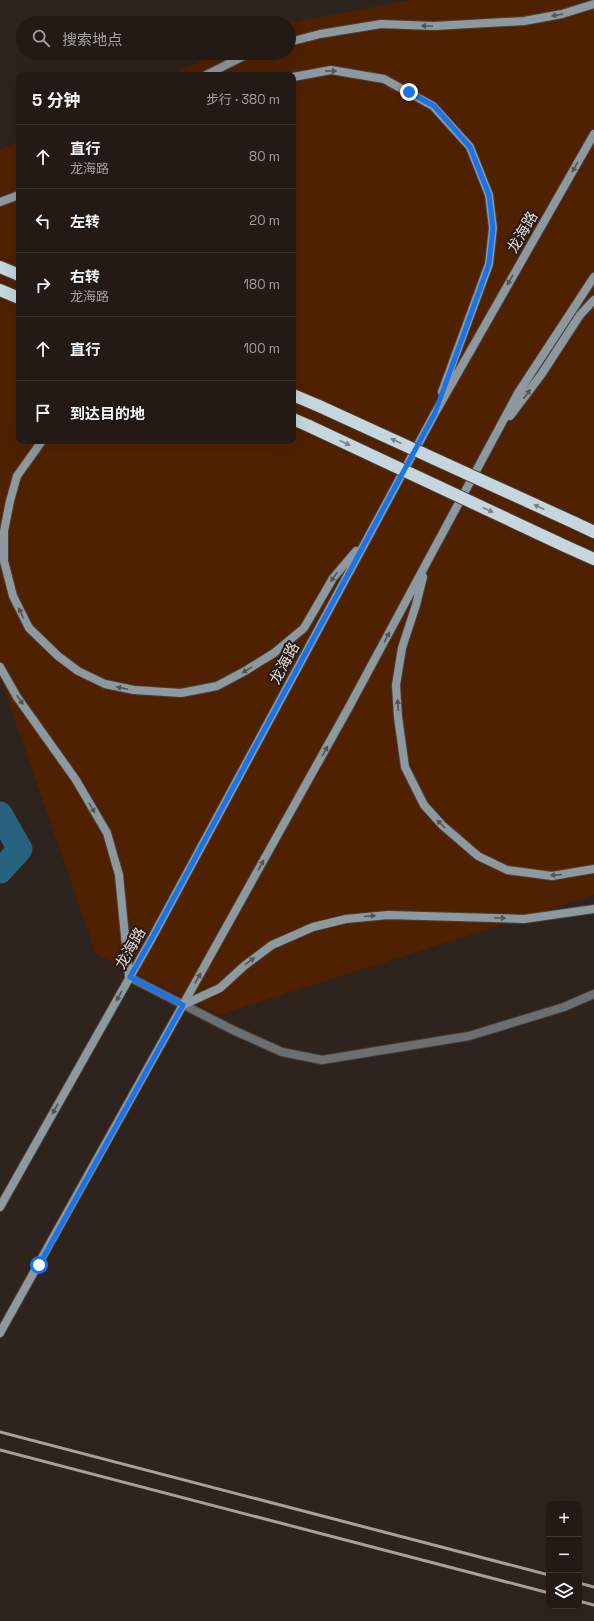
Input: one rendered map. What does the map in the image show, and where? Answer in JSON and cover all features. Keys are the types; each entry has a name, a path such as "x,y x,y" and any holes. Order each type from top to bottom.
{"highway":[{"path":"0,267 16,274"},
{"path":"0,290 16,297"},
{"path":"296,396 594,532"},
{"path":"296,420 565,546 594,558"}],"main road":[{"path":"296,40 320,34 381,24 434,26 524,21 562,14 594,4"},
{"path":"212,72 236,60"},
{"path":"296,76 331,70 384,79 434,106 470,147 489,195 493,228 489,264 435,413"},
{"name":"龙海路","path":"0,1207 152,938 435,413 594,134"},
{"path":"0,202 16,196"},
{"path":"0,1334 346,714 518,394 594,277"},
{"path":"495,436 541,375 580,315 594,300"},
{"path":"40,444 17,476 4,531 4,562 13,596 29,628 58,656 78,671 105,684 134,690 181,693 217,686 245,671 274,653 304,628 333,578 368,536"},
{"path":"425,565 416,605 402,648 396,685 398,717 405,767 424,805 442,825 478,856 507,870 552,876 594,869"},
{"path":"0,666 17,697 76,780 107,833 119,875 130,977"},
{"path":"183,1005 220,988 244,966 272,945 313,927 346,919 388,915 524,919 594,909"}],"lane":[{"path":"130,977 233,1030 282,1052 322,1060 469,1036 564,1007 594,994"}],"shaded area":[{"path":"410,0 594,0 594,895 219,1015 96,954 0,677 0,150 16,142 16,444 296,444 296,72 176,72 204,60 296,60 296,22"}],"waterway":[{"path":"0,814 20,849 0,871"}],"railway":[{"path":"0,1432 546,1574"},
{"path":"0,1450 546,1592"},
{"path":"582,1584 594,1587"},
{"path":"582,1602 594,1605"}],"route":[{"path":"39,1265 183,1005 130,977 435,413 489,264 493,228 489,195 470,147 434,106 409,92"}]}
